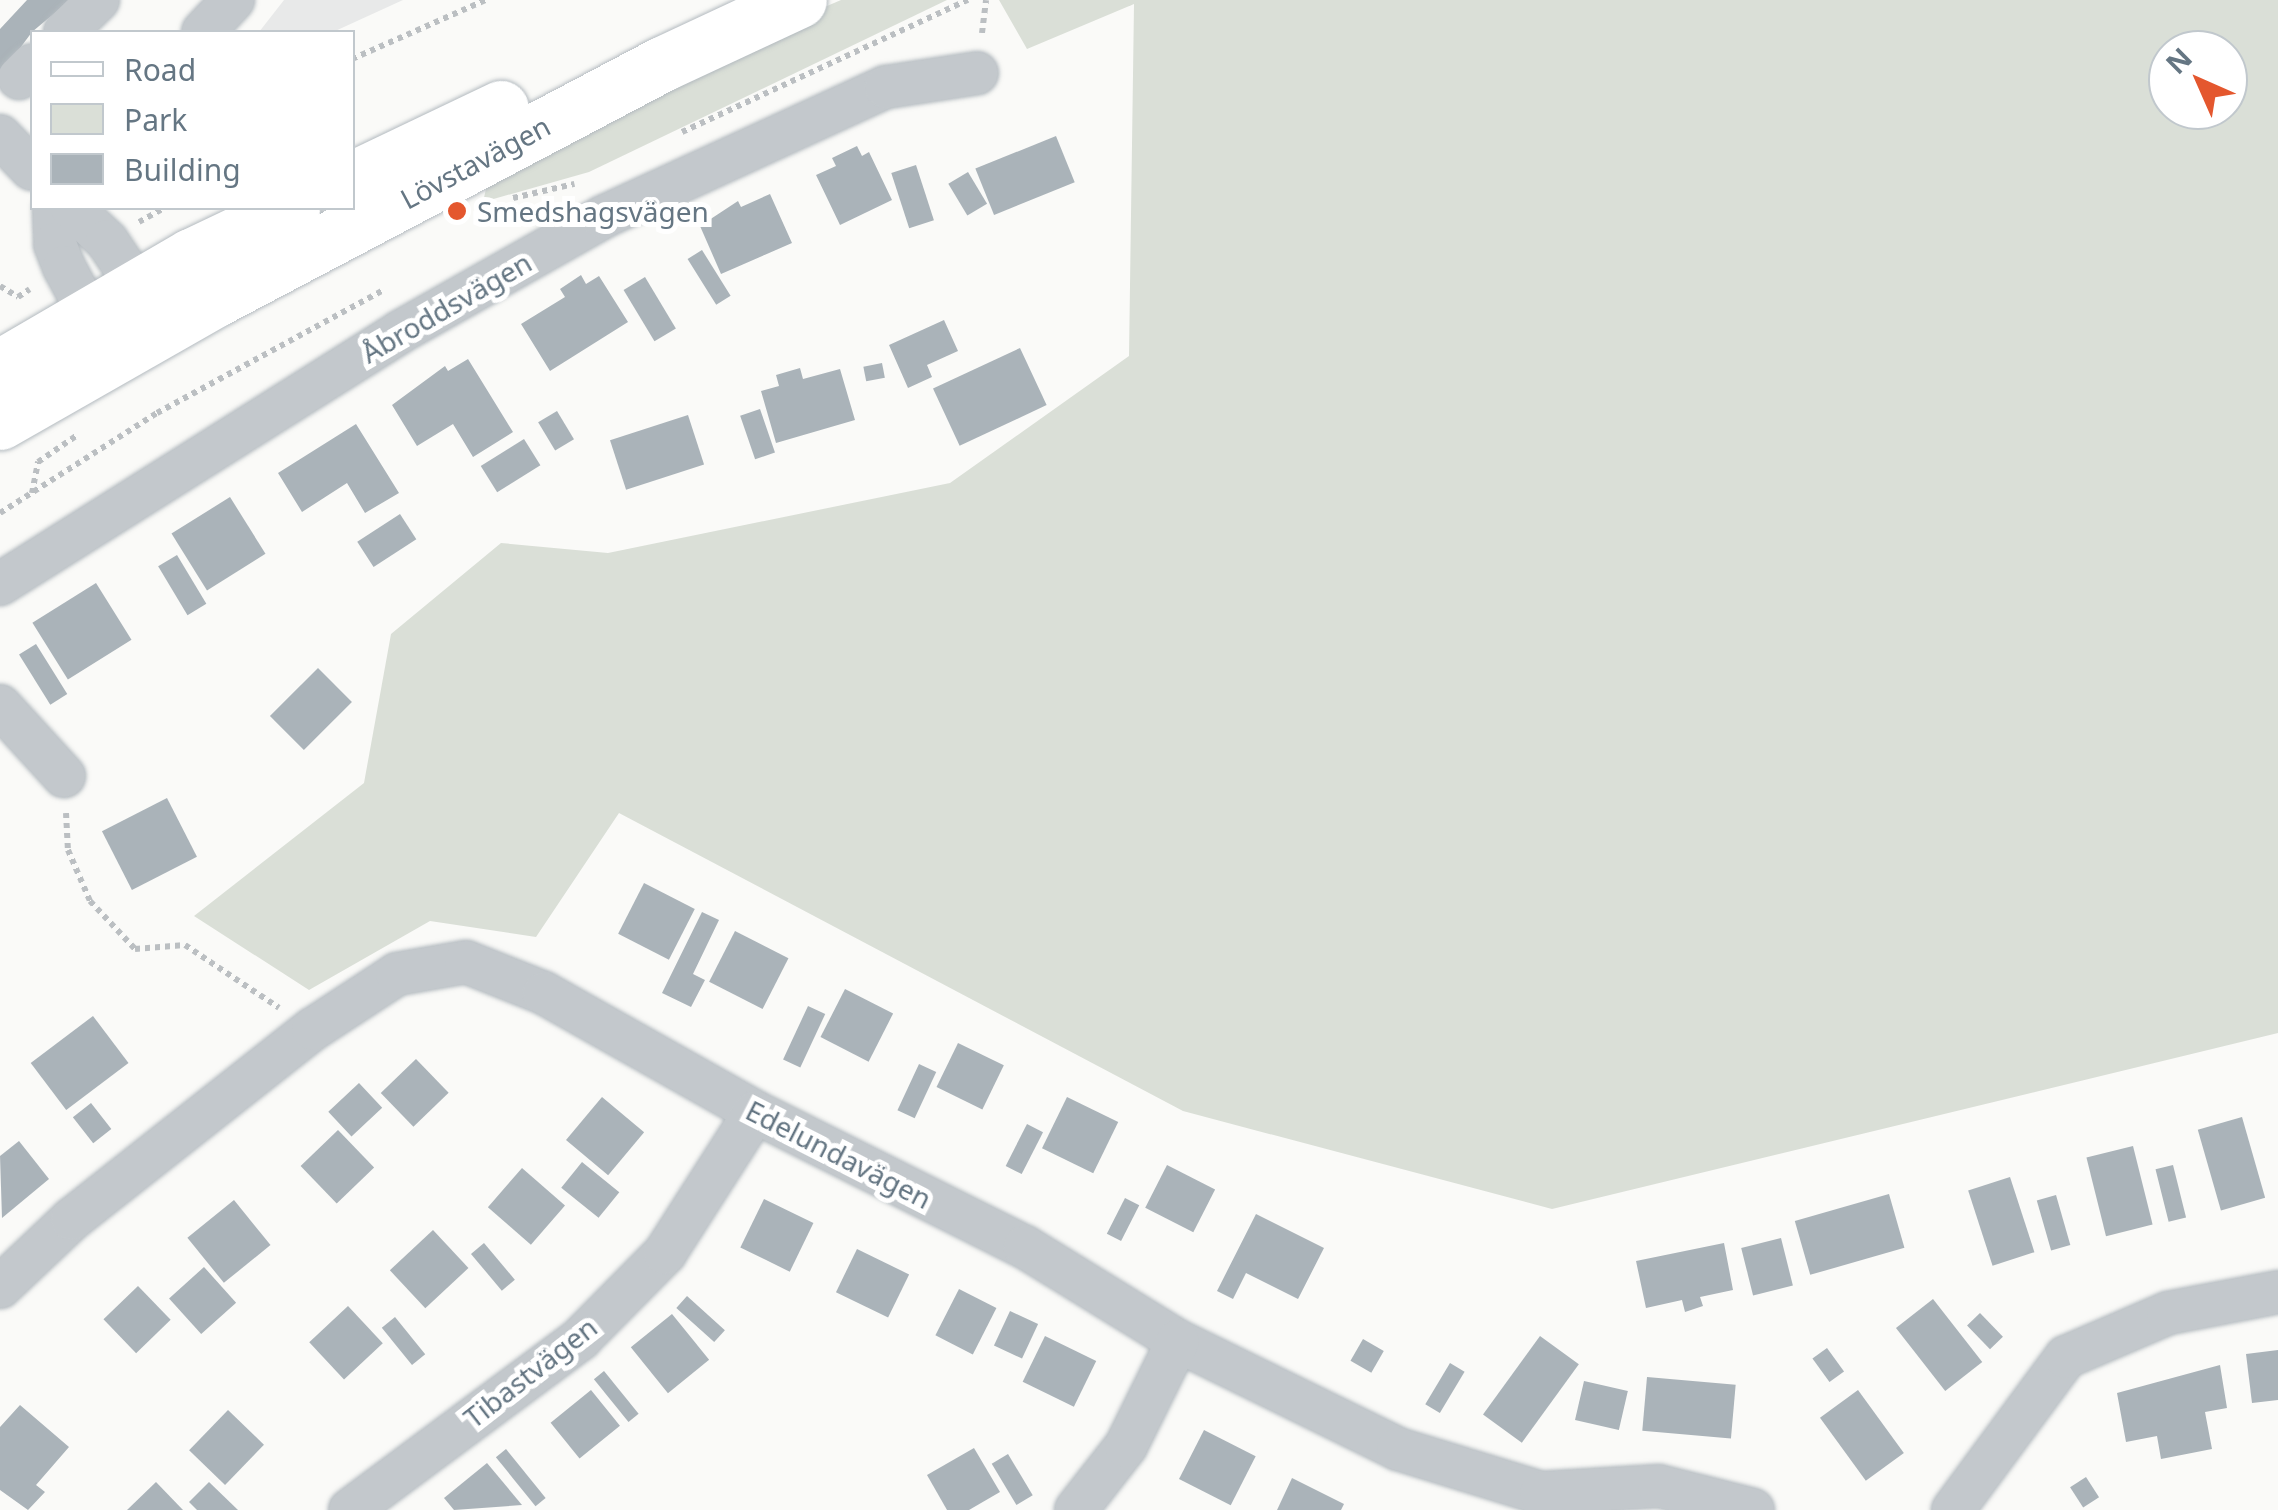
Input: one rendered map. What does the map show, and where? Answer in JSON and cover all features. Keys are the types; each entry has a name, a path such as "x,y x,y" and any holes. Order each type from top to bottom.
{"street":[{"path":"67,30 98,0"},
{"path":"205,30 233,0"},
{"name":"Lövstavägen","path":"355,178 730,0"},
{"name":"Lövstavägen","path":"0,422 662,64 799,0"},
{"name":"Åbroddsvägen","path":"0,584 400,332 603,217 886,86 977,73"},
{"path":"0,136 30,167"},
{"path":"54,210 55,244 89,314 140,344"},
{"path":"74,210 107,241 136,286 140,344"},
{"path":"0,367 136,286 288,210"},
{"path":"0,706 64,776"},
{"name":"Edelundavägen","path":"0,1287 72,1219 313,1030 397,974 466,962 544,993 755,1112 1024,1247 1178,1341 1398,1449 1541,1492 1659,1486 1753,1510"},
{"name":"Tibastvägen","path":"350,1510 580,1338 666,1253 755,1112"},
{"path":"1953,1510 2066,1357 2168,1314 2278,1292"},
{"path":"1076,1510 1126,1446 1178,1341"}],"path":[{"path":"355,58 486,0"},
{"path":"495,202 590,180"},
{"path":"64,776 68,850 90,900 135,950 185,944 313,1030"}],"shaded area":[{"path":"284,0 403,0 337,30 261,30"}],"green space":[{"path":"841,0 947,0 589,172 483,202 488,180 739,44"},
{"path":"999,0 2278,0 2278,1033 1552,1209 1183,1111 619,813 536,937 430,921 309,990 194,916 364,783 391,634 501,543 608,553 950,483 1129,356 1134,4 1027,49"}],"building":[{"path":"27,0 70,0 30,30 0,75 0,29"},
{"path":"1056,136 1075,182 994,215 975,169"},
{"path":"857,146 862,156 869,152 892,200 840,225 816,175 836,166 832,158"},
{"path":"916,165 934,220 909,228 891,173"},
{"path":"968,172 987,204 967,216 948,184"},
{"path":"770,194 792,243 721,274 700,226 738,201 741,207"},
{"path":"702,250 731,296 716,305 688,259"},
{"path":"581,275 586,284 599,276 628,322 550,371 521,324 565,297 560,289"},
{"path":"645,277 676,328 654,341 624,290"},
{"path":"944,320 958,351 927,365 932,377 908,388 889,345"},
{"path":"1020,348 1047,405 960,446 933,389"},
{"path":"468,359 513,432 473,457 453,424 417,446 392,405 445,366 448,371"},
{"path":"882,363 885,378 866,381 863,367"},
{"path":"800,368 803,379 840,369 855,420 776,443 761,391 779,386 776,375"},
{"path":"760,409 775,452 755,459 740,416"},
{"path":"557,411 574,439 555,451 538,422"},
{"path":"688,415 704,464 626,490 610,440"},
{"path":"356,424 399,493 365,513 347,483 302,512 278,473"},
{"path":"524,439 540,465 497,492 481,466"},
{"path":"230,497 266,554 207,590 171,534"},
{"path":"400,514 416,539 374,567 357,542"},
{"path":"177,555 206,604 187,615 158,566"},
{"path":"96,583 132,640 68,680 32,623"},
{"path":"36,644 67,694 50,705 19,655"},
{"path":"318,668 352,702 304,750 270,716"},
{"path":"167,798 197,857 132,890 102,831"},
{"path":"644,883 695,909 669,960 618,934"},
{"path":"702,912 719,920 693,974 705,980 691,1007 662,993"},
{"path":"735,931 788,958 763,1009 709,982"},
{"path":"845,989 893,1014 869,1062 820,1037"},
{"path":"808,1006 825,1014 800,1068 783,1059"},
{"path":"93,1016 129,1063 66,1110 31,1063"},
{"path":"958,1043 1004,1065 982,1109 937,1087"},
{"path":"416,1059 449,1093 413,1127 381,1093"},
{"path":"919,1064 936,1072 915,1118 897,1110"},
{"path":"359,1083 382,1108 351,1137 328,1112"},
{"path":"602,1097 644,1132 608,1175 566,1140"},
{"path":"1067,1097 1118,1122 1093,1173 1042,1148"},
{"path":"91,1103 111,1129 93,1143 73,1117"},
{"path":"2242,1117 2265,1198 2221,1210 2198,1130"},
{"path":"1027,1124 1043,1132 1022,1174 1006,1166"},
{"path":"338,1130 374,1167 337,1204 301,1166"},
{"path":"19,1141 49,1179 2,1218 0,1156"},
{"path":"2133,1146 2153,1225 2106,1236 2086,1158"},
{"path":"582,1162 619,1192 599,1218 561,1188"},
{"path":"1167,1165 1215,1190 1193,1232 1145,1208"},
{"path":"2173,1165 2186,1217 2169,1222 2156,1169"},
{"path":"522,1168 565,1205 531,1245 488,1207"},
{"path":"2010,1177 2034,1252 1993,1266 1968,1191"},
{"path":"1889,1194 1904,1248 1810,1275 1795,1221"},
{"path":"2056,1195 2070,1245 2051,1250 2037,1201"},
{"path":"1125,1198 1139,1205 1121,1241 1107,1234"},
{"path":"764,1199 813,1223 790,1272 740,1248"},
{"path":"234,1200 271,1245 224,1283 187,1238"},
{"path":"1256,1214 1324,1248 1298,1299 1246,1273 1233,1299 1217,1291"},
{"path":"433,1230 468,1268 425,1308 390,1270"},
{"path":"1781,1238 1793,1286 1753,1295 1741,1248"},
{"path":"484,1243 515,1280 502,1291 471,1254"},
{"path":"1724,1243 1733,1290 1700,1297 1703,1306 1685,1312 1682,1300 1646,1308 1636,1261"},
{"path":"857,1249 909,1274 888,1318 836,1292"},
{"path":"204,1267 236,1303 201,1334 169,1298"},
{"path":"138,1286 171,1320 136,1353 103,1319"},
{"path":"959,1289 996,1308 973,1354 935,1335"},
{"path":"687,1296 725,1330 714,1342 676,1308"},
{"path":"1933,1299 1982,1362 1945,1391 1896,1328"},
{"path":"348,1306 383,1343 344,1379 309,1342"},
{"path":"1010,1311 1038,1324 1022,1359 994,1345"},
{"path":"1980,1313 2003,1337 1990,1349 1967,1326"},
{"path":"672,1314 709,1360 668,1393 631,1347"},
{"path":"395,1317 425,1354 412,1365 382,1328"},
{"path":"1045,1336 1096,1361 1074,1407 1023,1382"},
{"path":"1540,1336 1579,1364 1522,1443 1483,1414"},
{"path":"1363,1339 1384,1351 1371,1373 1350,1361"},
{"path":"1827,1348 1844,1371 1829,1382 1812,1359"},
{"path":"2278,1350 2278,1400 2252,1403 2246,1354"},
{"path":"1450,1363 1465,1372 1440,1413 1425,1404"},
{"path":"2220,1365 2227,1408 2205,1412 2212,1449 2161,1459 2157,1436 2126,1442 2117,1393"},
{"path":"604,1371 639,1414 629,1422 594,1379"},
{"path":"1647,1377 1736,1385 1731,1439 1642,1431"},
{"path":"1584,1381 1628,1391 1619,1430 1575,1420"},
{"path":"591,1390 620,1426 580,1458 551,1423"},
{"path":"1858,1390 1904,1453 1866,1481 1820,1418"},
{"path":"20,1405 69,1447 36,1485 45,1492 28,1510 0,1490 0,1427"},
{"path":"228,1410 264,1445 225,1485 189,1450"},
{"path":"1204,1430 1256,1456 1231,1505 1179,1479"},
{"path":"974,1448 1000,1492 969,1510 947,1510 927,1475"},
{"path":"506,1449 546,1498 536,1506 496,1457"},
{"path":"1008,1454 1033,1495 1016,1505 992,1464"},
{"path":"487,1463 522,1505 454,1510 444,1498"},
{"path":"2086,1477 2099,1497 2083,1507 2070,1487"},
{"path":"1292,1478 1344,1504 1341,1510 1277,1510"},
{"path":"156,1482 183,1510 127,1510"},
{"path":"209,1482 238,1510 197,1510 189,1502"}],"place":[{"name":"Smedshagsvägen","path":"457,211"}]}
